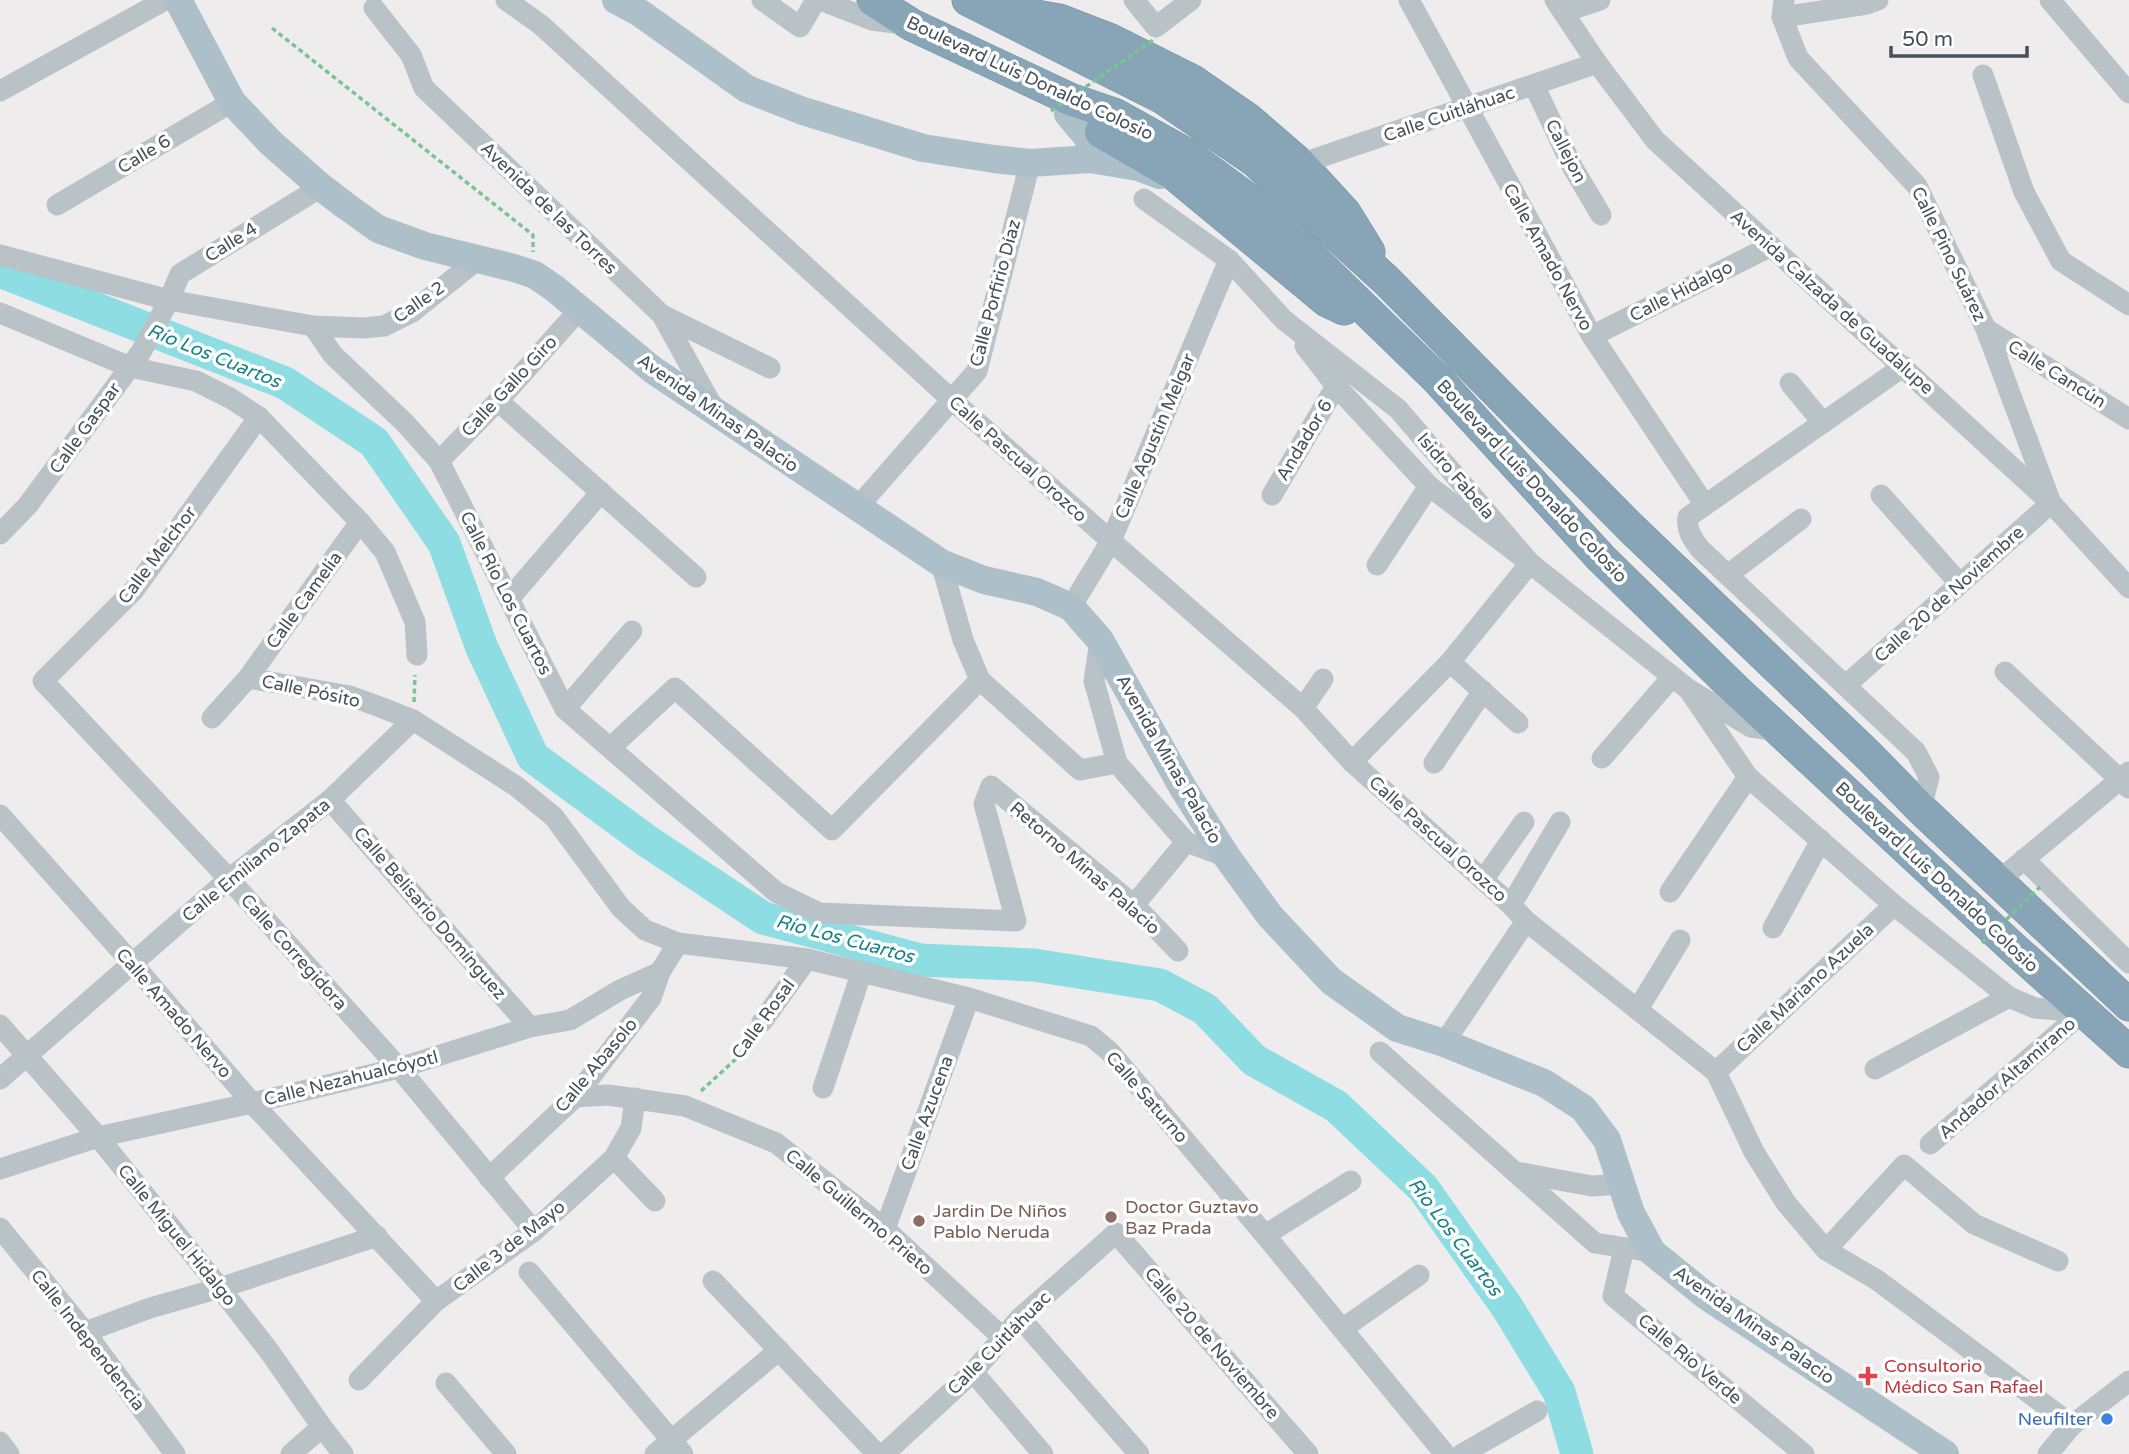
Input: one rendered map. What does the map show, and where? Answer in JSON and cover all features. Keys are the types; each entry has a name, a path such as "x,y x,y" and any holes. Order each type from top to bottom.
{"highway":[{"name":"Boulevard Luis Donaldo Colosio","path":"873,0 912,25 1054,104 1070,99 1114,114 1188,155 1263,210 1438,380 1601,558 1779,731 2129,1052"},
{"name":"Boulevard Luis Donaldo Colosio","path":"976,4 1163,98 1254,160 1386,280 1630,527 1997,882 2129,1005"},
{"path":"976,4 1059,20 1111,40 1193,81 1248,119 1300,164 1345,213 1386,280"},
{"path":"1054,104 1175,175 1327,302 1347,310 1366,311"},
{"path":"1601,558 1612,559 1686,629 1694,630 1706,617 1702,607 1636,543 1630,527"},
{"path":"1839,787 1834,771 1746,681 1743,671 1751,662 1759,661 1852,751 1868,755"}],"main road":[{"name":"Avenida Minas Palacio","path":"178,0 232,102 321,187 378,229 425,246 534,275 554,288 653,370 941,563 984,580 1037,592 1071,607 1100,640 1182,788 1227,858 1270,916 1331,981 1396,1028 1444,1043 1544,1083 1583,1108 1607,1140 1631,1213 1652,1252 1705,1295 1945,1454"},
{"path":"616,0 640,13 747,89 803,111 923,148 1030,163 1090,159 1139,167 1185,185"},
{"path":"1054,104 1089,139 1090,159"}],"street":[{"path":"0,91 165,0"},
{"name":"Calle Pascual Orozco","path":"506,0 541,25 952,400 1303,708 1352,762 1526,921 1716,1072 1754,1152 1786,1203 1826,1251 1877,1280 2072,1425"},
{"path":"762,0 800,27 818,0 873,20 912,25"},
{"path":"1134,0 1156,33 1191,0"},
{"name":"Calle Amado Nervo","path":"1409,0 1592,337 1705,505"},
{"path":"1559,6 1600,0"},
{"path":"1783,8 1867,4 1878,0"},
{"path":"2050,0 2129,93"},
{"name":"Avenida Calzada de Guadalupe","path":"1559,6 1597,63 1655,140 2052,503 2129,588"},
{"name":"Avenida de las Torres","path":"374,8 411,55 424,88 662,315 717,414"},
{"name":"Calle Pino Suárez","path":"1783,8 1798,58 1917,186 1986,329 2052,503"},
{"name":"Calle Cuitláhuac","path":"1300,164 1597,63"},
{"path":"1983,75 2024,192 2061,261 2129,305"},
{"name":"Callejon","path":"1534,85 1573,168 1601,215"},
{"name":"Calle 6","path":"57,205 232,102"},
{"name":"Calle Porfirio Díaz","path":"857,508 977,370 1030,163"},
{"name":"Calle 4","path":"165,308 180,274 321,187"},
{"name":"Isidro Fabela","path":"1144,199 1229,260 1284,320 1398,409 1530,563 1680,683 1751,727 1779,731"},
{"name":"Calle Hidalgo","path":"1592,337 1771,246"},
{"path":"0,254 165,308 313,326"},
{"name":"Calle 2","path":"313,326 384,326 412,312 477,260"},
{"name":"Calle Agustín Melgar","path":"1071,607 1111,541 1229,260"},
{"name":"Calle Gaspar","path":"0,534 28,505 135,360 165,308"},
{"name":"Calle Gallo Giro","path":"439,461 498,401 579,310"},
{"path":"0,313 196,382 230,398 259,417 360,522 385,552 415,622 416,655"},
{"path":"662,315 770,369"},
{"path":"1284,320 1336,386 1429,486 1530,563 1450,662 1352,762"},
{"name":"Calle Río Los Cuartos","path":"313,326 333,355 405,423 439,461 565,709 776,892 819,913 1016,921 984,804 991,786"},
{"name":"Calle Cancún","path":"1986,329 2129,419"},
{"path":"1904,366 1688,516 1686,526 1700,549 1916,752 1929,778 1921,809"},
{"path":"1790,383 1823,423"},
{"name":"Andador 6","path":"1272,495 1336,386"},
{"path":"498,401 696,577"},
{"name":"Calle Melchor","path":"43,681 134,590 259,417"},
{"path":"1377,565 1429,486"},
{"path":"509,599 600,492"},
{"path":"1881,495 1960,584"},
{"name":"Calle 20 de Noviembre","path":"1846,685 2052,503"},
{"path":"1729,575 1801,519"},
{"name":"Calle Camelia","path":"212,718 248,678 360,522"},
{"path":"941,563 963,640 980,680 1080,770 1117,763 1094,681 1100,640"},
{"path":"565,709 632,631"},
{"path":"1450,662 1518,723"},
{"path":"1997,882 2126,780 2005,672"},
{"name":"Calle Pósito","path":"248,678 350,696 413,720"},
{"path":"1303,708 1323,679"},
{"path":"611,747 675,688 832,830 980,680"},
{"name":"Calle Corregidora","path":"43,681 229,879 399,1068 534,1231"},
{"path":"1602,758 1680,683 1748,777 1894,905 2010,997 2035,1008 2083,1012"},
{"path":"1434,763 1483,691"},
{"path":"413,720 516,786 554,817 621,908 645,930 678,943 660,972"},
{"name":"Calle Emiliano Zapata","path":"0,1079 229,879 330,800 413,720"},
{"name":"Avenida Minas Palacio","path":"1117,763 1186,842 1227,858"},
{"path":"1670,892 1748,777"},
{"name":"Retorno Minas Palacio","path":"991,786 1134,905 1178,951"},
{"name":"Calle Belisario Domínguez","path":"330,800 530,1027"},
{"name":"Calle Amado Nervo","path":"0,815 252,1103 436,1301"},
{"path":"1483,880 1524,822"},
{"path":"1511,905 1560,822"},
{"path":"1773,928 1821,840"},
{"path":"1134,905 1186,842"},
{"path":"2024,859 2129,963"},
{"name":"Calle Mariano Azuela","path":"1716,1072 1894,905"},
{"path":"1444,1043 1526,921"},
{"path":"1638,1009 1680,940"},
{"name":"Calle Saturno","path":"678,943 807,959 862,971 969,998 1091,1036 1110,1052 1265,1235 1444,1454"},
{"name":"Calle Rosal","path":"762,1022 807,959"},
{"path":"823,1088 862,971"},
{"name":"Calle Nezahualcóyotl","path":"0,1169 98,1137 399,1068 530,1027 570,1020 620,990 660,972"},
{"name":"Calle Abasolo","path":"489,1178 575,1097 651,998 660,972"},
{"path":"1875,1069 2010,997"},
{"name":"Calle Azucena","path":"885,1229 969,998"},
{"name":"Andador Altamirano","path":"1930,1144 2083,1012"},
{"name":"Calle Miguel Hidalgo","path":"0,1025 98,1137 220,1288 343,1454"},
{"path":"1380,1052 1595,1243 1652,1252"},
{"name":"Calle Guillermo Prieto","path":"575,1097 608,1095 685,1106 776,1143 885,1229 1003,1338"},
{"name":"Calle 3 de Mayo","path":"359,1380 436,1301 534,1231 614,1158 631,1128 635,1098"},
{"path":"614,1158 655,1201"},
{"path":"1826,1251 1904,1165 1974,1224 2058,1261"},
{"path":"1516,1172 1592,1186 1621,1184"},
{"path":"1265,1235 1351,1181"},
{"name":"Calle Independencia","path":"0,1228 85,1332 175,1454"},
{"name":"Calle Cuitláhuac","path":"884,1454 973,1372 1020,1318 1116,1233"},
{"name":"Calle 20 de Noviembre","path":"1116,1233 1308,1454"},
{"path":"85,1332 149,1308 220,1288 377,1236"},
{"name":"Calle Río Verde","path":"1624,1248 1613,1296 1804,1454"},
{"path":"529,1272 669,1450 779,1350"},
{"path":"1342,1329 1419,1275"},
{"path":"713,1281 877,1454"},
{"path":"1020,1318 1139,1454"},
{"path":"973,1372 1037,1452"},
{"path":"446,1382 506,1454"},
{"path":"2048,1454 2072,1425 2127,1386"},
{"path":"1462,1454 1537,1411"},
{"path":"291,1454 322,1427"},
{"path":"0,1442 9,1454"}],"path":[{"path":"272,28 533,235"},
{"path":"1054,104 1156,33"},
{"path":"413,720 416,655"},
{"path":"1982,943 2040,887"},
{"name":"Calle Rosal","path":"685,1106 737,1058 762,1022"}],"waterway":[{"name":"Río Los Cuartos","path":"0,271 285,383 374,442 444,543 482,648 533,757 647,841 763,918 920,960 1034,965 1160,985 1205,1009 1254,1060 1336,1106 1423,1188 1507,1307 1559,1392 1577,1454"}],"place":[{"name":"Doctor Guztavo Baz Prada","path":"1111,1217"},
{"name":"Jardin De Niños Pablo Neruda","path":"919,1221"},
{"name":"Consultorio Médico San Rafael","path":"1868,1376"},
{"name":"Neufilter","path":"2107,1419"}]}
